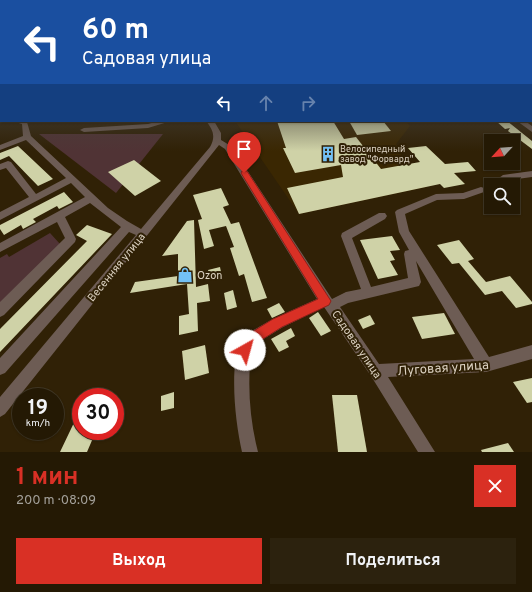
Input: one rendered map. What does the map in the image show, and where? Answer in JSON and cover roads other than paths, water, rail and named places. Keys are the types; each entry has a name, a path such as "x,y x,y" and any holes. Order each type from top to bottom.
{"street":[{"path":"27,122 27,137 91,198 127,228 143,234"},
{"path":"84,130 111,125 148,126 163,122"},
{"path":"211,122 218,132 218,141"},
{"path":"522,122 532,130"},
{"path":"0,148 27,137"},
{"name":"Весенняя улица","path":"0,409 218,141"},
{"name":"Садовая улица","path":"218,141 228,148 328,303 376,372 427,452"},
{"path":"0,167 8,164 34,198"},
{"path":"503,178 532,174"},
{"path":"0,216 72,179"},
{"path":"481,190 464,196 436,197 400,212 404,232 486,365"},
{"path":"1,245 91,198"},
{"path":"0,311 71,238 59,216"},
{"path":"368,293 346,236 382,216"},
{"path":"0,368 127,228"},
{"path":"250,452 246,439 242,390 243,359 246,342 278,323 328,303 415,282 409,254"},
{"name":"Луговая улица","path":"376,372 486,365 532,352"}],"place":[{"name":"Велосипедный завод \"Форвард\"","path":"328,154"},
{"name":"Ozon","path":"185,275"}]}
